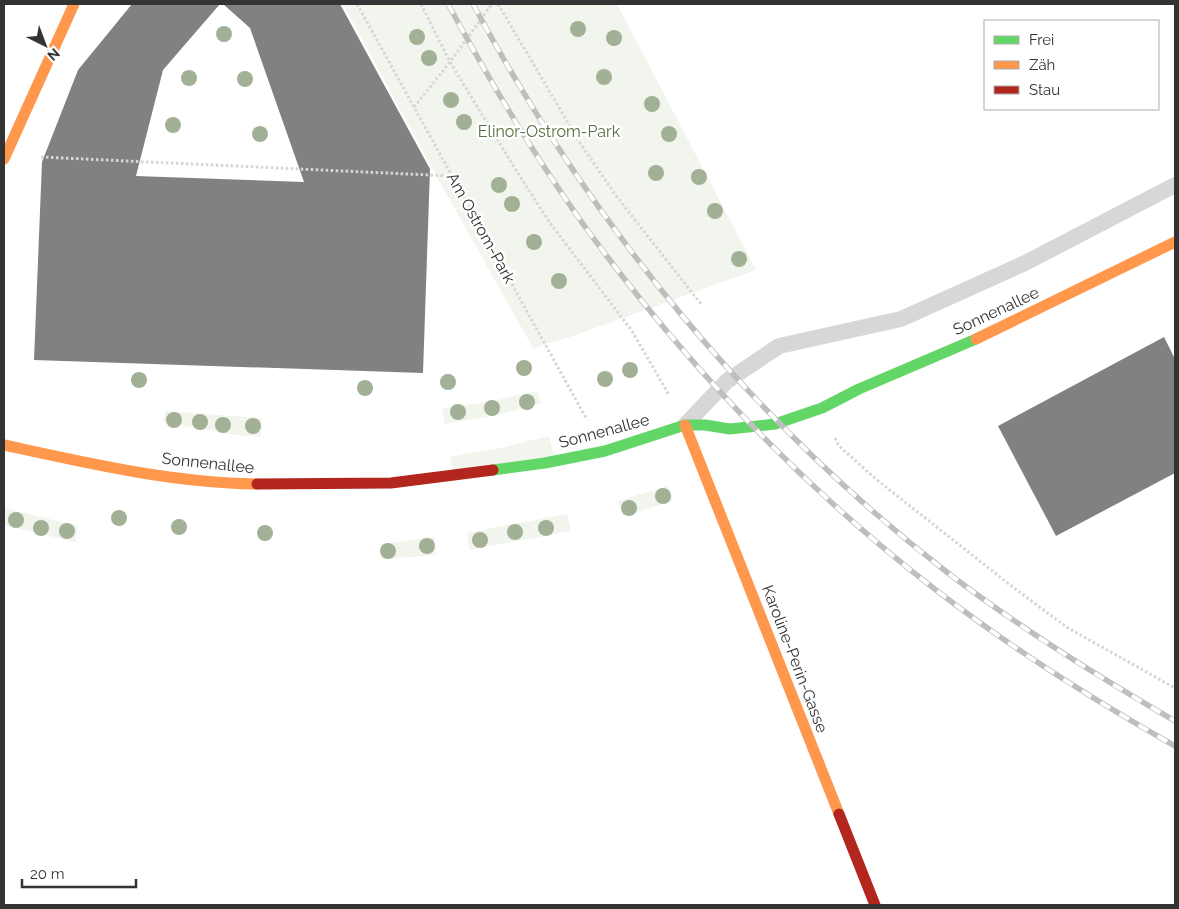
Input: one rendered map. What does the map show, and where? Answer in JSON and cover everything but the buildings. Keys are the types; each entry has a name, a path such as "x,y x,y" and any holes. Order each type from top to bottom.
{"street":[{"path":"4,157 74,4"},
{"name":"Sonnenallee","path":"4,445 117,469 227,484 310,485 391,483 545,463 604,451 685,425 705,425 730,429 775,424 822,408 859,389 986,335 1175,242"},
{"name":"Karoline-Perin-Gasse","path":"685,425 874,905"}],"lane":[{"path":"685,425 727,381 779,346 901,319 1025,263 1175,185"}],"path":[{"name":"Am Ostrom-Park","path":"357,4 604,451"},
{"path":"421,4 450,62 550,223 632,331 685,425"},
{"path":"414,107 450,62 492,4"},
{"path":"498,4 590,158 616,197 701,304"},
{"path":"4,157 452,176"},
{"path":"822,408 839,446 884,486 1068,628 1175,688"}],"green space":[{"name":"Elinor-Ostrom-Park","path":"343,4 617,4 756,270 570,337 533,348 428,161"},
{"path":"537,391 541,403 498,415 444,424 443,408 489,402"},
{"path":"166,411 261,418 261,437 235,435 163,422"},
{"path":"549,436 555,459 453,474 450,457 500,448"},
{"path":"668,486 673,501 623,516 618,501"},
{"path":"4,508 78,526 75,542 4,525"},
{"path":"567,514 571,531 469,550 467,533"},
{"path":"434,537 436,555 383,559 382,544"}],"railway":[{"path":"448,4 522,132 584,225 680,347 760,433 845,515 936,590 1052,672 1175,746"},
{"path":"473,4 519,85 569,164 623,240 680,314 742,384 807,450 876,514 948,573 1059,651 1175,721"}],"traffic: fast":[{"path":"493,470 545,463 605,451 685,425 705,425 730,429 775,424 822,408 859,389 976,339"}],"traffic: slow":[{"path":"4,159 74,4"},
{"path":"976,339 1175,242"},
{"path":"685,425 839,814"},
{"path":"4,445 161,476 225,483 257,484"}],"traffic: jam":[{"path":"257,484 391,483 493,470"},
{"path":"839,814 875,905"}]}
